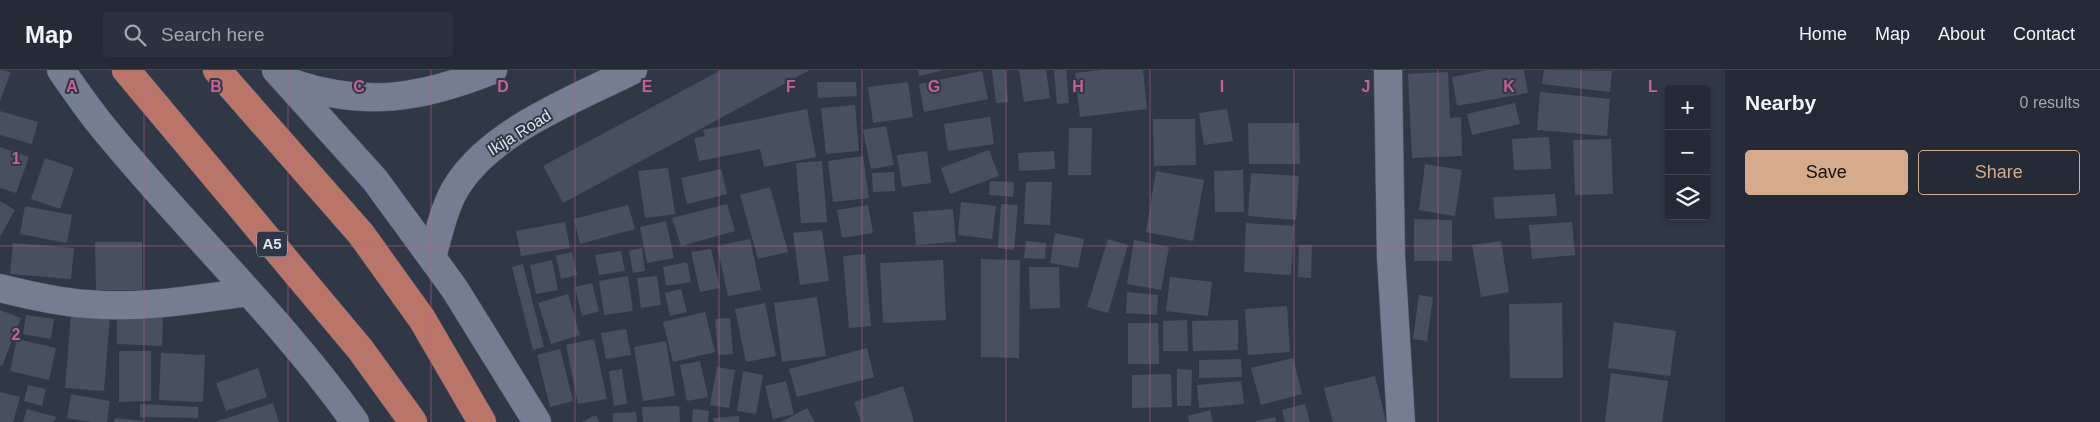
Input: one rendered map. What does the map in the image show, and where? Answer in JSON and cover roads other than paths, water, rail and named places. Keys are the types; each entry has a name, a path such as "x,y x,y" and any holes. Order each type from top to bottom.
{"highway":[{"name":"A5","path":"126,70 360,349 413,422"},
{"path":"216,70 361,234 422,319 482,422"}],"street":[{"path":"60,70 105,130 330,386 355,422"},
{"path":"282,76 318,92 381,98 421,94 453,86 493,70"},
{"name":"Ikija Road","path":"432,257 458,184 477,159 505,137 633,70"},
{"path":"1388,70 1391,257 1401,422"},
{"path":"282,76 375,180 432,257 485,336 537,422"},
{"path":"0,288 33,296 88,304 157,304 248,292"}]}
